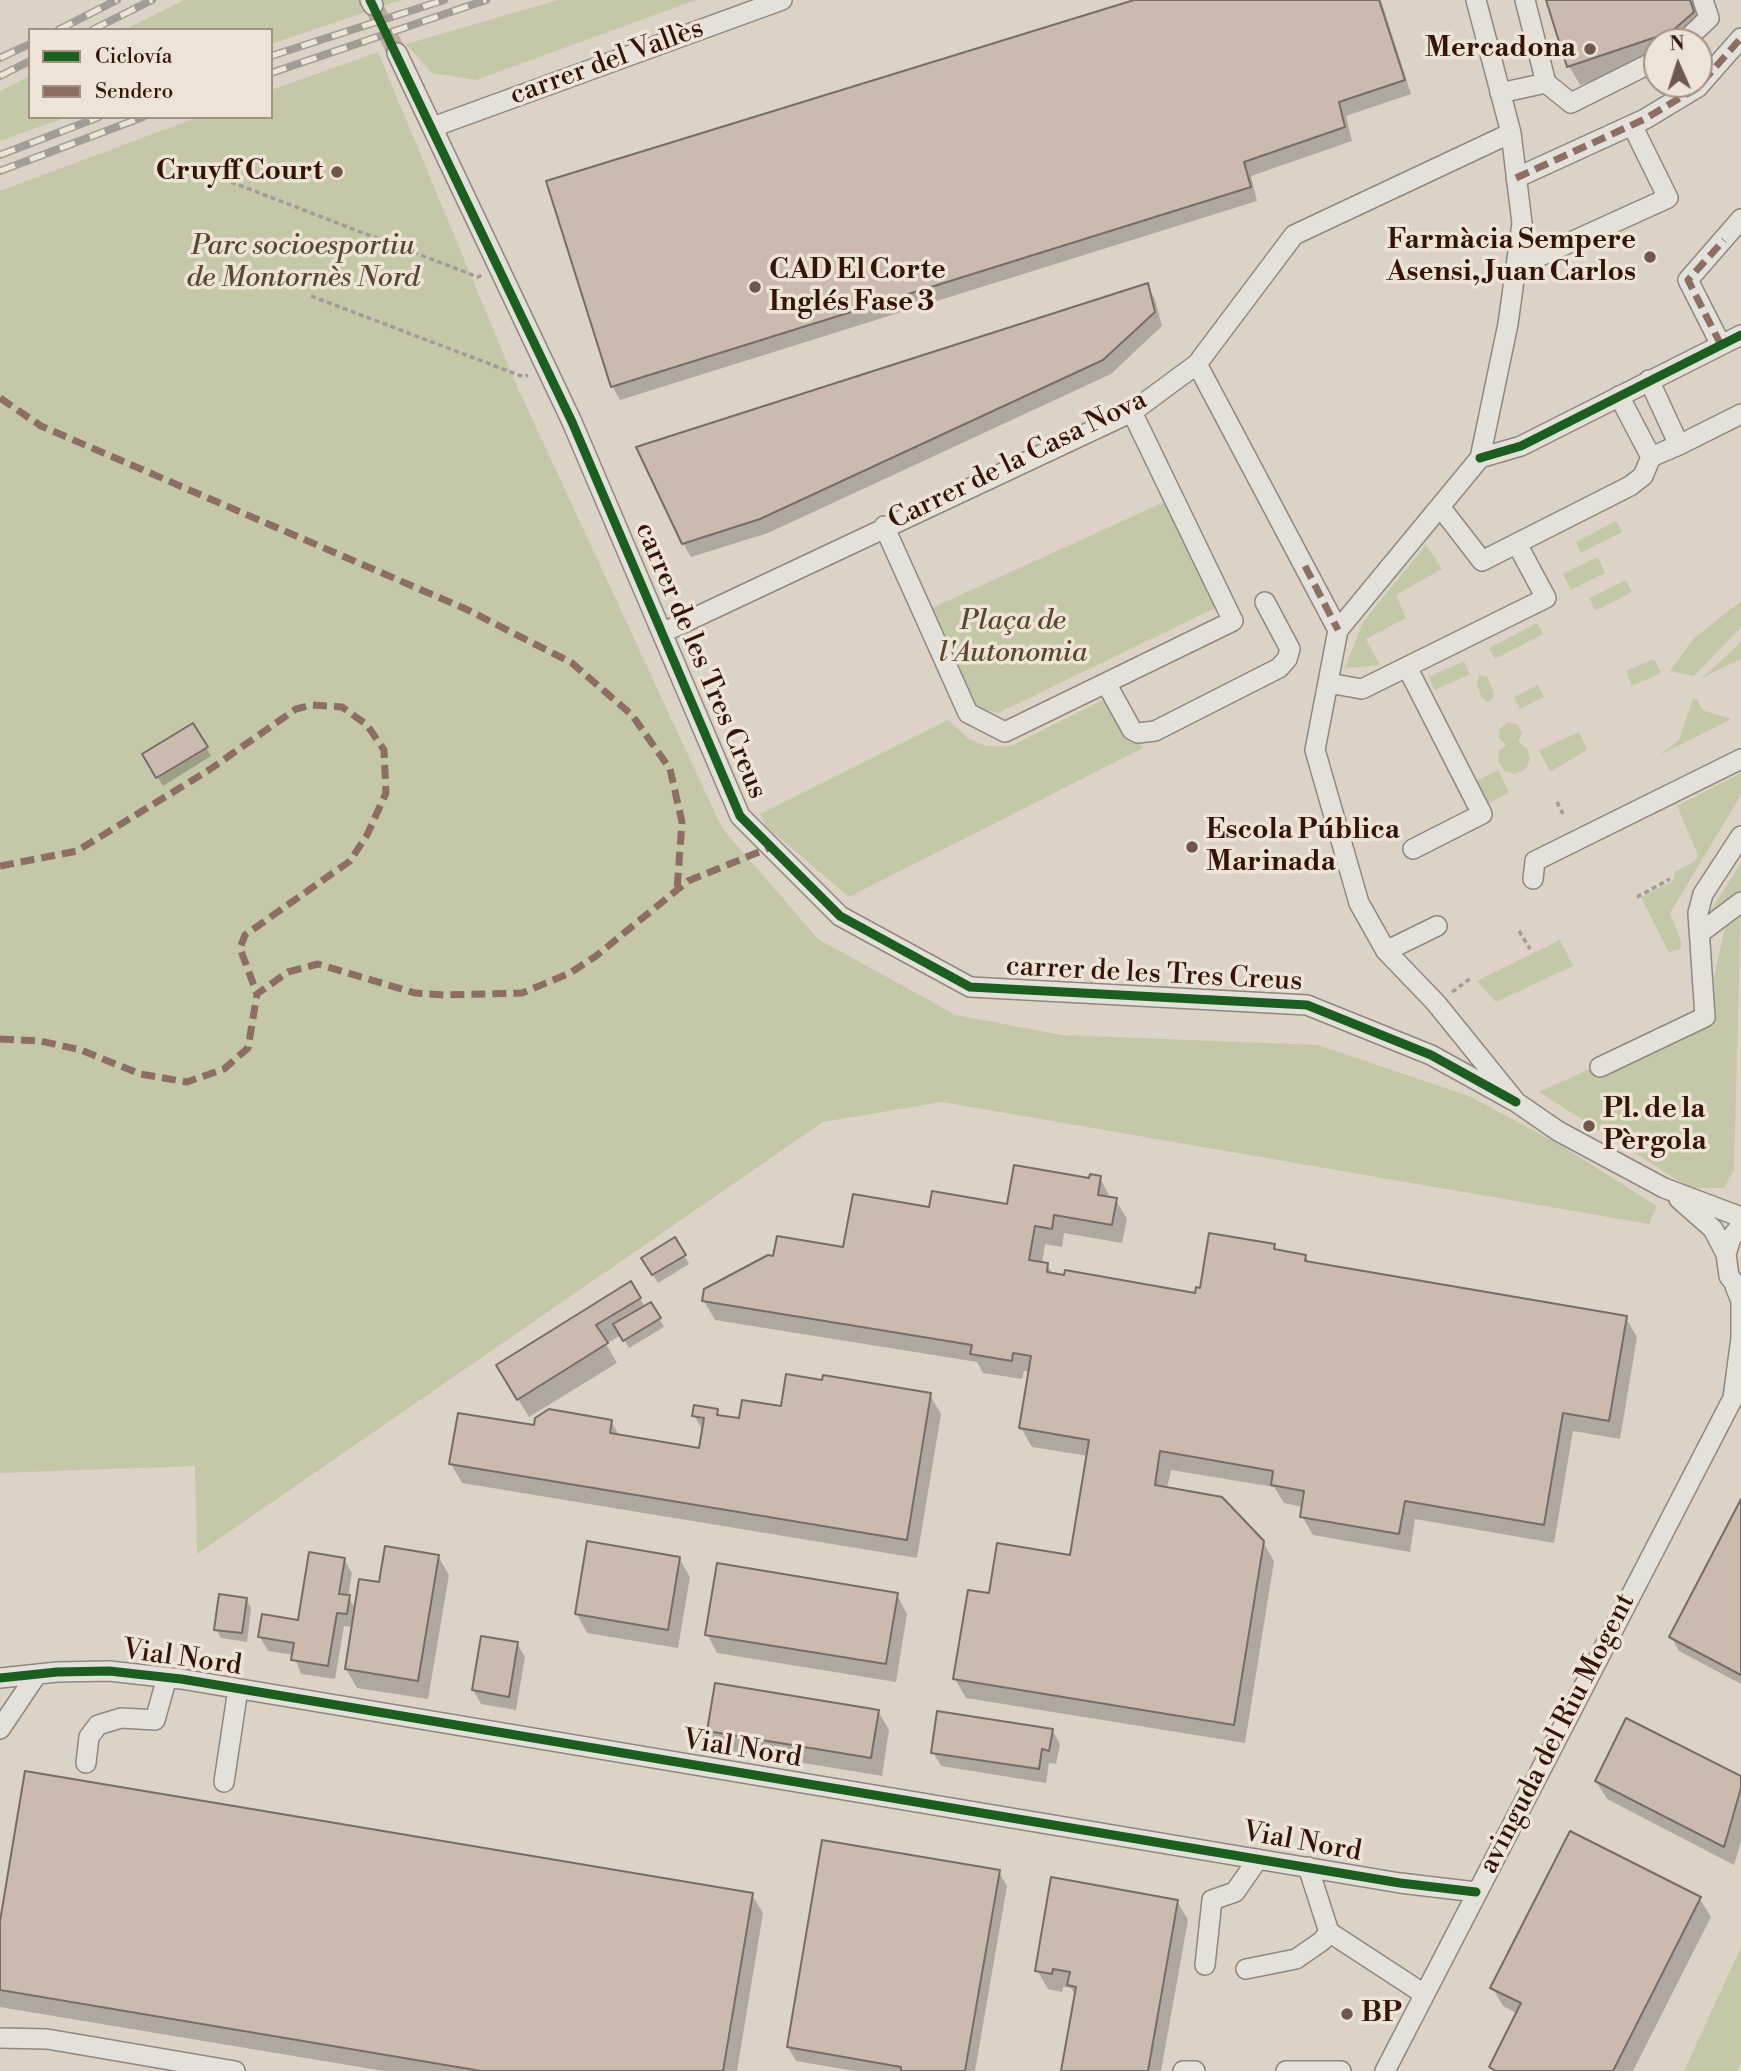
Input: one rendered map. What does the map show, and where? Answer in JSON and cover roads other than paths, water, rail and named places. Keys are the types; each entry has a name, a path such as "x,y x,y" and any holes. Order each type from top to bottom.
{"street":[{"name":"carrer del Vallès","path":"433,127 687,32 782,0"},
{"path":"1476,0 1511,133 1522,223 1508,324 1480,458 1338,630 1315,750 1359,903 1386,951 1436,1003 1516,1102 1558,1131 1664,1188 1741,1217"},
{"path":"1525,0 1546,83 1571,103 1643,67"},
{"path":"1699,28 1709,18 1703,0"},
{"path":"1516,178 1632,125 1698,87 1741,38"},
{"name":"carrer de les Tres Creus","path":"397,53 546,366 740,816 840,916 970,987 1307,1005 1431,1055 1516,1102"},
{"path":"1500,93 1546,83"},
{"path":"1516,267 1668,198 1632,125"},
{"name":"Carrer de la Casa Nova","path":"662,633 884,526 1132,412 1197,364 1294,234 1511,133"},
{"path":"1721,345 1688,280 1741,219"},
{"path":"1480,458 1521,446 1741,335"},
{"path":"1197,364 1338,630"},
{"path":"1649,380 1679,445"},
{"path":"1619,396 1651,457"},
{"path":"884,526 968,713 1004,732 1233,621 1132,412"},
{"path":"1441,508 1482,561 1630,486 1643,476 1651,457 1741,414"},
{"path":"1328,683 1362,689 1546,598 1517,544"},
{"path":"1106,683 1132,730 1138,733 1155,731 1279,668 1287,659 1290,649 1265,602"},
{"path":"1407,667 1482,814 1413,849"},
{"path":"1533,879 1535,861 1741,759"},
{"path":"1600,1068 1705,1017 1698,913 1703,894 1741,836"},
{"path":"1700,933 1741,902"},
{"path":"1386,951 1437,926"},
{"name":"avinguda del Riu Mogent","path":"1384,2071 1737,1393 1741,1301 1726,1266 1726,1254 1713,1229 1664,1188"},
{"path":"1726,1254 1731,1238 1741,1225"},
{"name":"Vial Nord","path":"0,1678 109,1671 167,1677 1258,1859 1476,1892"},
{"path":"0,1729 37,1674"},
{"path":"86,1763 89,1737 98,1725 121,1718 155,1720 167,1677"},
{"path":"224,1782 238,1689"},
{"path":"1205,1965 1212,1900 1235,1892 1258,1859"},
{"path":"1308,1867 1329,1931 1424,1994"},
{"path":"1247,1969 1296,1959 1322,1941 1329,1931"},
{"path":"0,2038 47,2039 235,2071"},
{"path":"1183,2071 1195,2071"},
{"path":"1286,2071 1341,2071"}],"tunnel":[{"path":"373,5 397,53"}],"railway":[{"path":"62,28 117,0"},
{"path":"96,28 152,0"},
{"path":"273,55 444,0"},
{"path":"273,72 486,0"},
{"path":"0,58 28,45"},
{"path":"0,76 28,62"},
{"path":"0,155 94,119"},
{"path":"0,171 138,119"}],"place":[{"name":"Mercadona","path":"1590,49"},
{"name":"Cruyff Court","path":"337,172"},
{"name":"Farmàcia Sempere Asensi, Juan Carlos","path":"1650,257"},
{"name":"CAD El Corte Inglés Fase 3","path":"755,287"},
{"name":"Escola Pública Marinada","path":"1192,847"},
{"name":"Pl. de la Pèrgola","path":"1589,1126"},
{"name":"BP","path":"1347,2014"}],"park label":[{"name":"Parc socioesportiu de Montornès Nord","path":"303,263"},
{"name":"Plaça de l'Autonomia","path":"1013,638"}]}
